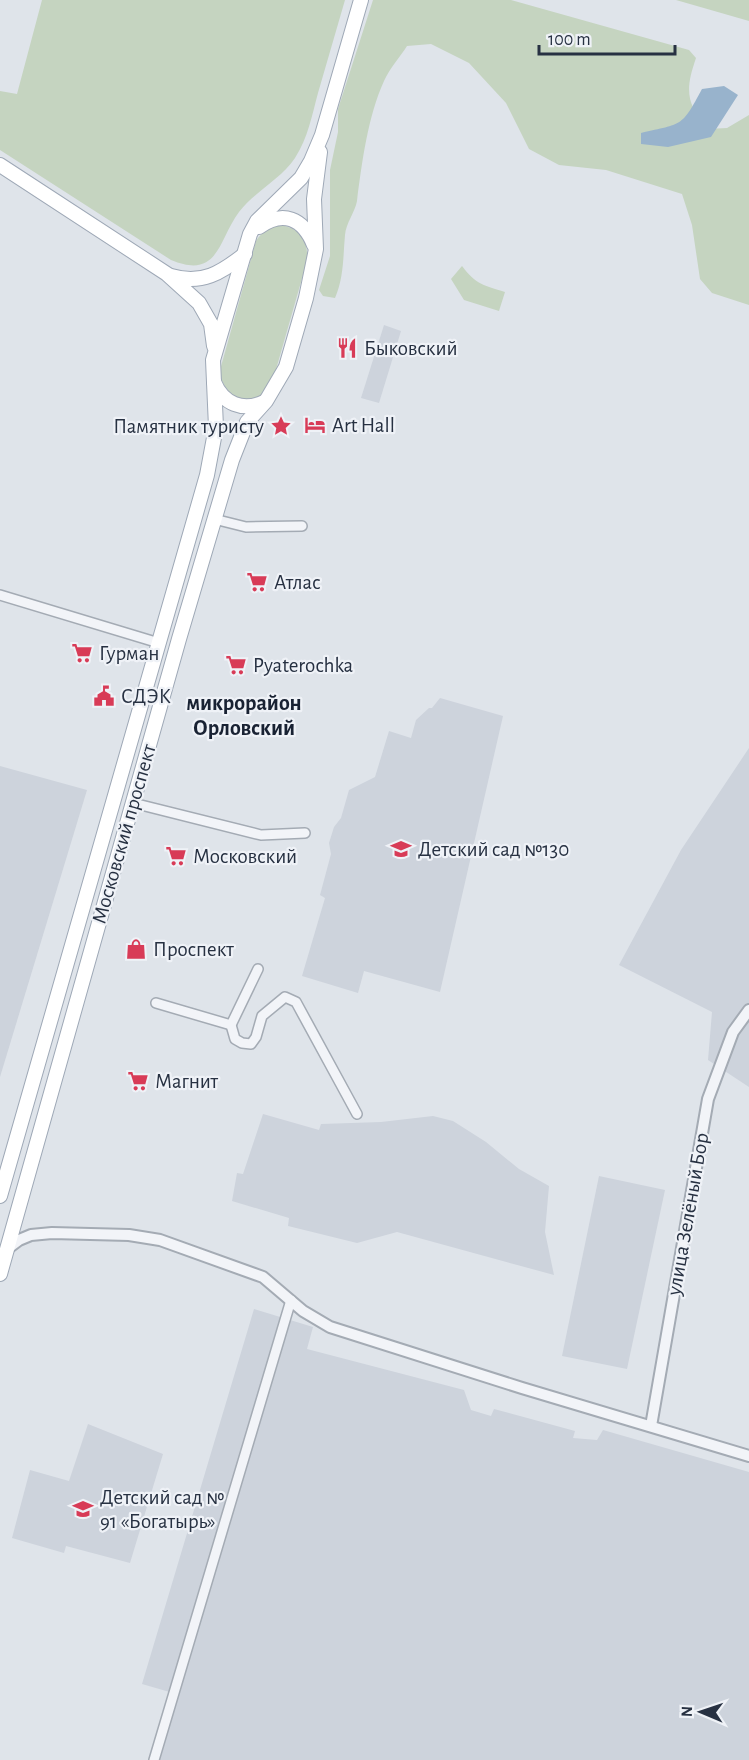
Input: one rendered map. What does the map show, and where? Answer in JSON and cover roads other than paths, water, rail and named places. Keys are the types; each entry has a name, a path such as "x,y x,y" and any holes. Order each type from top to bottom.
{"main road":[{"path":"250,234 257,220 301,178 322,135 361,0"},
{"name":"Московский проспект","path":"0,1274 3,1248 232,460 248,422 266,401 286,367 306,298 316,249 314,199 322,135"},
{"path":"0,165 167,274 206,312 213,332 214,353"},
{"path":"250,234 270,219 282,217 294,220 307,229 316,249"},
{"name":"Московский проспект","path":"0,1196 213,451 216,427 214,353 250,234"},
{"path":"167,274 184,279 206,278 229,267 245,254"},
{"path":"213,378 217,390 230,403 247,407 266,401"}],"street":[{"path":"214,519 246,527 302,526"},
{"path":"0,595 159,643"},
{"path":"133,803 261,835 304,833"},
{"path":"258,969 231,1025 235,1039 251,1044 256,1037 262,1016 285,997 296,1002 357,1114"},
{"path":"156,1003 231,1025"},
{"name":"улица Зелёный Бор","path":"651,1426 708,1099 733,1032 749,1010"},
{"path":"3,1248 31,1235 52,1233 129,1235 160,1240 263,1277 312,1317 330,1327 522,1388 749,1456"},
{"path":"154,1760 291,1300"}],"water":[{"path":"724,86 738,95 711,137 668,147 641,144 641,133 673,125 685,117 702,89"}],"place":[{"name":"Быковский","path":"347,348"},
{"name":"Art Hall","path":"315,425"},
{"name":"Памятник туристу","path":"281,426"},
{"name":"Атлас","path":"257,582"},
{"name":"Гурман","path":"82,653"},
{"name":"Pyaterochka","path":"236,665"},
{"name":"СДЭК","path":"104,696"},
{"name":"Детский сад №130","path":"401,849"},
{"name":"Московский","path":"176,856"},
{"name":"Проспект","path":"136,949"},
{"name":"Магнит","path":"138,1081"},
{"name":"Детский сад № 91 «Богатырь»","path":"83,1509"}],"district":[{"name":"микрорайон Орловский","path":"244,716"}]}
